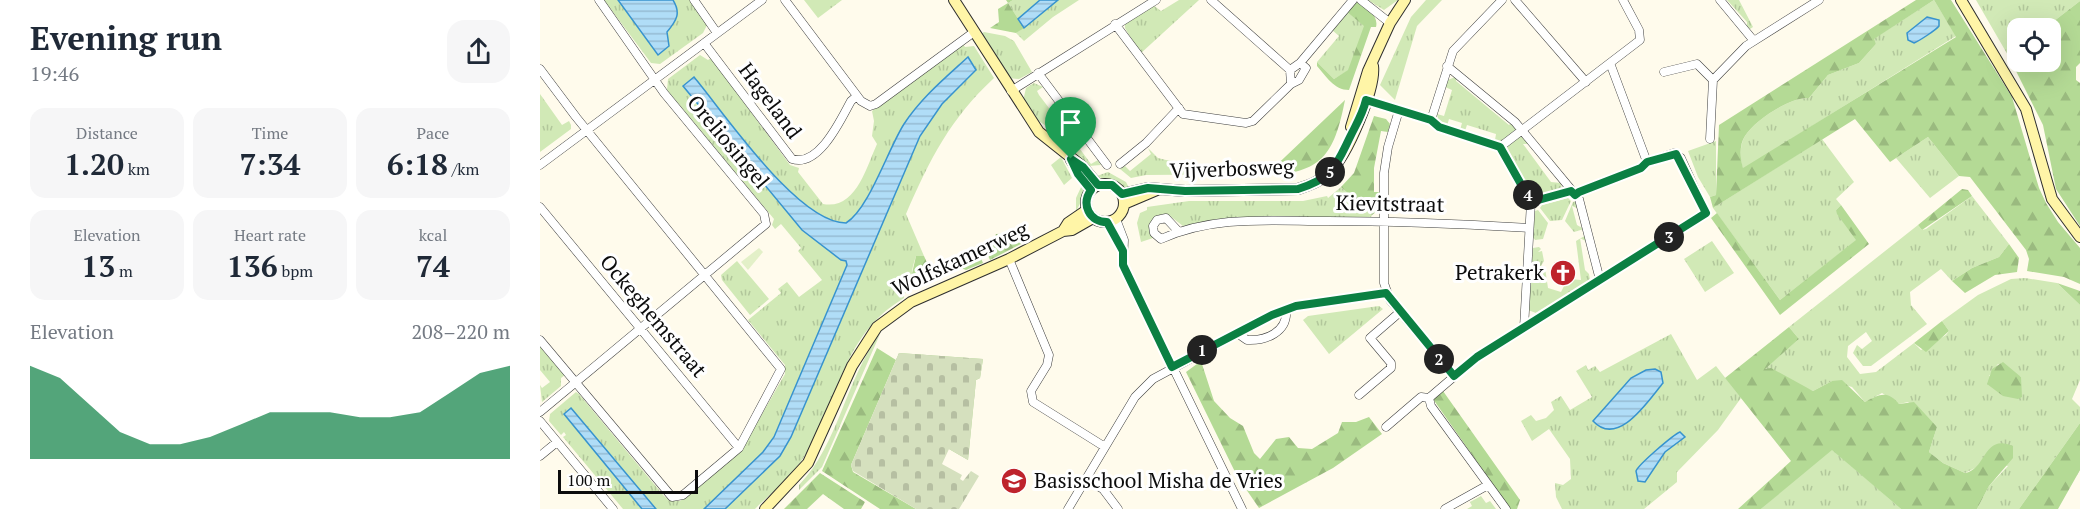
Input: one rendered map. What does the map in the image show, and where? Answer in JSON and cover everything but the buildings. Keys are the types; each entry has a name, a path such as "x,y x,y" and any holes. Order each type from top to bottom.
{"main road":[{"path":"954,0 1039,132 1071,159 1078,174 1095,187 1112,185 1123,199 1112,220 1090,214 1086,200 1095,187"},
{"name":"Vijverbosweg","path":"1123,199 1148,188 1223,191 1306,186 1332,170 1345,152 1362,99 1374,74 1373,66 1390,23 1406,0"},
{"path":"1961,0 2026,109 2052,199 2080,237"},
{"name":"Wolfskamerweg","path":"765,509 808,464 855,360 877,327 910,302 1009,259 1063,231 1072,230 1090,214"}],"street":[{"name":"Oreliosingel","path":"599,0 655,79 766,218 763,228 706,275"},
{"path":"694,0 717,33"},
{"path":"540,165 762,0"},
{"path":"785,0 865,104 876,104 974,32"},
{"path":"1011,91 1156,0"},
{"path":"1211,0 1290,70 1291,84"},
{"path":"1290,70 1300,63 1353,0"},
{"path":"1361,0 1390,23"},
{"path":"1431,120 1453,51 1502,0"},
{"path":"1515,0 1586,82"},
{"path":"1500,147 1640,40 1639,30 1623,0"},
{"path":"1720,0 1754,41"},
{"path":"1710,139 1713,80 1754,41 1819,0"},
{"path":"1115,24 1183,114 1253,122 1304,74 1306,68 1300,63"},
{"name":"Hageland","path":"704,43 792,159 798,161 806,158 827,144 851,101 857,96"},
{"path":"1610,63 1647,162"},
{"path":"1664,72 1697,64 1713,80"},
{"path":"1448,66 1523,130 1579,199 1600,280"},
{"path":"540,69 586,130 781,369 738,448 683,495 672,497 540,340"},
{"path":"1038,73 1107,165"},
{"path":"1362,99 1431,120 1439,127 1500,147 1531,202 1524,328"},
{"path":"1119,164 1146,143 1179,108"},
{"path":"1399,110 1385,163 1386,293 1454,376"},
{"path":"1386,427 1421,397 1429,398 1477,357 1706,213 1706,208 1676,154 1647,162 1641,168 1579,192 1531,202"},
{"name":"Ockeghemstraat","path":"540,207 738,448"},
{"path":"1112,220 1123,251 1123,265 1242,509"},
{"name":"Kievitstraat","path":"1178,231 1230,220 1384,220 1529,228"},
{"path":"1009,259 1049,355 1047,365 1031,391 1033,402 1105,447"},
{"path":"540,412 706,275"},
{"path":"1068,509 1144,386 1172,367 1237,333 1296,306 1386,293"},
{"path":"1237,333 1247,340 1270,336 1287,320 1286,310"},
{"path":"1359,395 1391,368 1391,363 1370,338 1400,312"},
{"path":"1429,398 1431,406 1506,509"},
{"path":"540,421 613,509"},
{"path":"540,456 557,442"},
{"path":"1086,478 1103,489 1119,509"},
{"path":"1445,509 1488,485"}],"green space":[{"path":"604,0 618,0 658,55 666,39 676,5 673,0 690,0 707,25 703,33 660,64 651,63"},
{"path":"804,0 842,0 818,18"},
{"path":"1013,0 1040,0 1018,19 1008,3"},
{"path":"1058,0 1079,0 1053,17 1024,41 1016,33"},
{"path":"1179,0 1199,0 1140,54 1125,28 1125,23 1153,5 1161,11"},
{"path":"1368,0 1398,0 1384,10"},
{"path":"1426,0 1442,0 1417,26 1395,100 1380,85 1411,17"},
{"path":"1727,0 1739,0 1753,27 1750,29 1747,26 1747,22"},
{"path":"1916,0 1934,0 1951,0 2012,97 2039,188 2058,222 2080,248 2080,284 2064,277 2027,271 2029,259 2026,250 1970,177 1959,176 1928,137 1890,162 1855,119 1713,208 1710,197 1716,195 1719,125","holes":["1934,0 1956,37 1743,168 1742,143 1757,123 1783,105 1809,98 1828,75 1859,63 1876,44 1874,39"]},
{"path":"1934,0 1956,36 1743,169 1741,148 1743,140 1757,123 1783,105 1809,98 1828,75 1859,63 1876,44 1873,39","holes":["1927,17 1931,33 1919,41 1907,33"]},
{"path":"1976,0 2080,0 2058,18 2007,18 2007,54"},
{"path":"1358,1 1374,15 1376,27 1371,27 1349,90 1339,88 1331,82 1317,66 1317,62 1334,79 1348,70 1364,26 1347,12"},
{"path":"2080,1 2080,63 2076,67 2076,80 2080,83 2080,226 2056,189 2043,125 2016,72 2061,72 2061,18 2058,18"},
{"path":"1008,3 1024,28 1016,33 990,28 999,22 998,9"},
{"path":"1347,12 1365,26 1349,70 1334,79 1317,62 1339,36 1332,30"},
{"path":"984,32 1005,36 1014,41 1032,72 1019,79 1008,78 981,34"},
{"path":"963,44 965,47 974,46 994,78 953,125 924,175 906,214 924,256 916,256 912,276 914,288 883,313 867,331 854,350 817,434 800,463 755,509 725,509 780,456 791,437 920,136 942,104 976,70 968,58 917,106 860,210 847,223 828,218 785,187 694,77 684,86 802,230 841,260 846,261 847,265 774,437 763,452 704,509 656,509 572,409 564,414 642,509 623,509 563,437 566,435 564,432 561,435 549,421 550,414 576,392 579,394 664,496 670,501 680,501 742,449 785,374 785,365 748,320 781,293 778,289 787,282 799,297 822,280 798,251 801,248 781,224 775,229 772,225 774,219 667,90 668,79 700,55 708,60 711,58 790,165 799,168 798,172 823,204 834,204 844,201 852,194 864,175 877,144 872,136 874,121 872,111"},
{"path":"1455,77 1456,81 1509,125 1512,122 1517,131 1503,142 1495,140 1496,134 1467,125 1465,131 1460,130 1462,123 1449,119 1447,126 1439,123 1437,114 1444,116 1452,90 1445,87 1448,80"},
{"path":"1034,83 1043,87 1037,91 1039,95 1062,125 1069,123 1056,133 1036,119 1023,101 1026,88"},
{"path":"540,94 562,125 569,121 571,129 540,152"},
{"path":"1345,100 1337,133 1324,156 1302,170 1267,174"},
{"path":"1374,116 1386,119 1390,124 1388,132 1381,131 1374,168 1374,192 1381,192 1381,208 1372,215 1341,187 1354,173"},
{"path":"1071,124 1066,130 1091,164 1098,160 1101,165 1089,166 1057,141 1055,135"},
{"path":"1520,135 1531,144 1523,144 1551,182 1561,183 1562,191 1537,199 1532,195 1506,148"},
{"path":"1928,137 1959,176 1930,198 1896,158"},
{"path":"1822,139 1854,182 1836,199 1841,205 1836,210 1857,240 1780,300 1713,208"},
{"path":"1716,141 1716,195 1710,197 1698,177 1688,151"},
{"path":"1148,148 1158,158 1166,160 1267,174 1146,175 1131,178 1120,169 1125,166 1130,171 1151,154"},
{"path":"1061,157 1072,178 1064,185 1051,165"},
{"path":"1108,172 1126,182 1129,188 1123,188 1097,176"},
{"path":"1082,185 1084,195 1076,212 1076,198"},
{"path":"1341,187 1372,215 1371,217 1226,218 1183,226 1170,216 1163,214 1152,221 1153,238 1141,242 1137,223 1140,213 1147,210 1147,207 1189,201 1303,201 1327,196 1328,198"},
{"path":"1962,189 1968,190 1972,196 1922,230 1918,225"},
{"path":"1972,196 2009,244 1999,257 1972,268 1952,281 1941,269 1910,292 1911,305 1927,324 1871,366 1863,366 1853,353 1857,345 1862,349 1872,341 1866,332 1848,346 1847,357 1860,374 1876,372 1914,343 1921,350 1946,335 1949,331 1942,321 1978,295 2011,279 2025,278 2057,283 2080,305 2080,380 2072,399 2080,407 2080,423 2019,509 1977,509 1989,486 2008,466 1982,461 1977,467 1965,473 1943,463 1929,452 1937,427 1908,402 1899,404 1882,393 1865,402 1852,387 1832,381 1813,391 1764,369 1799,339 1789,327 1918,225 1922,230","holes":["1998,364 2021,377 1989,376"]},
{"path":"1568,198 1571,201 1562,220 1550,221 1540,208 1542,205"},
{"path":"1577,201 1579,209 1572,206 1577,225 1584,229 1574,232 1565,221 1573,202"},
{"path":"1841,205 1869,244 1780,315 1711,218 1717,213 1780,300 1856,240 1837,214 1836,210"},
{"path":"1538,210 1548,223 1543,239 1535,240 1533,237 1535,211"},
{"path":"1015,233 1019,235 1021,244 990,260 984,247 992,243 996,234"},
{"path":"1580,239 1585,270 1590,280 1536,313 1528,310 1533,248 1539,247 1541,249 1538,252 1542,251 1544,261 1541,266 1545,268 1548,288 1561,292 1564,286 1570,285 1569,279 1581,280 1576,241"},
{"path":"1712,241 1734,273 1705,292 1684,259"},
{"path":"2009,244 2019,258 2017,272 1995,275 1965,293 1952,281 1972,268 1999,257"},
{"path":"759,248 763,252 748,270 741,262"},
{"path":"916,256 924,256 933,276 980,256 983,263 966,270 961,268 914,288 911,278"},
{"path":"737,261 769,299 750,315 722,280 721,275"},
{"path":"2057,283 2080,291 2080,305"},
{"path":"1379,306 1383,309 1329,354 1303,320 1308,316"},
{"path":"1942,321 1949,331 1926,352 1914,343"},
{"path":"1789,327 1799,339 1765,369 1771,368 1813,391 1832,381 1842,380 1865,402 1887,395 1899,404 1914,402 1937,427 1929,452 1943,463 1965,473 1978,465 1990,448 1996,444 2003,443 2013,446 2013,458 1989,486 1977,509 1901,509 1832,450 1761,509 1738,509 1791,461 1725,378"},
{"path":"880,334 822,467 799,490 799,485 813,469 824,451 858,371"},
{"path":"1671,334 1697,380 1716,366 1741,398 1718,430 1677,472 1677,482 1644,509 1562,509 1556,497 1555,483 1563,485 1571,479 1570,459 1549,429 1532,441 1521,421 1531,415 1536,421 1546,418 1554,410 1551,402 1561,396 1570,410 1592,397 1576,371 1586,365 1588,370 1595,366 1600,372"},
{"path":"540,346 565,375 561,378 561,386 542,402 540,385 542,388 550,382 540,370"},
{"path":"877,348 896,360 851,465 853,472 916,509 880,509 822,471"},
{"path":"899,353 983,359 980,378 976,380 968,460 949,449 896,360"},
{"path":"899,353 983,359 980,378 976,380 968,460 949,449 942,464 962,475 960,479 963,481 971,471 979,476 959,509 916,509 853,471 851,465"},
{"path":"1201,361 1214,401 1230,418 1243,426 1254,453 1260,459 1276,439 1289,437 1298,448 1312,449 1338,433 1342,422 1356,422 1369,417 1382,434 1333,468 1259,508 1237,476 1186,372"},
{"path":"2003,362 2021,377 2022,397 2018,399 2003,396 1987,384 1992,369"},
{"path":"1443,391 1520,500 1517,509 1510,509 1433,399"},
{"path":"2080,423 2080,470 2058,509 2019,509"},
{"path":"1832,449 1901,509 1761,509 1821,457"},
{"path":"820,473 865,502 861,509 844,509 823,494 807,509 784,509"},
{"path":"1481,496 1486,503 1490,501 1496,509 1467,509 1472,506 1470,502"}],"water":[{"path":"618,0 673,0 677,13 667,32 669,46 658,55"},
{"path":"1040,0 1058,0 1024,28 1018,19"},
{"path":"1927,17 1939,20 1939,26 1914,43 1908,40 1907,33"},
{"path":"968,57 976,70 942,104 920,136 791,437 780,456 725,509 704,509 763,452 774,437 847,265 846,261 841,260 802,230 683,86 694,77 785,187 806,205 827,218 846,223 863,205 904,124 934,89"},
{"path":"1655,369 1661,372 1663,383 1632,419 1612,429 1603,428 1593,421 1631,378 1646,370"},
{"path":"571,408 656,509 642,509 564,414"},
{"path":"1680,432 1685,437 1665,452 1645,482 1638,481 1636,471 1638,467"}],"place":[{"name":"Petrakerk","path":"1563,273"},
{"name":"Basisschool Misha de Vries","path":"1014,481"}],"route":[{"path":"1366,100 1431,120 1439,127 1500,147 1531,202 1571,191 1575,195 1641,168 1647,162 1674,153 1679,155 1690,182 1706,208 1706,213 1477,357 1454,376 1386,293 1296,306 1272,315 1172,367 1123,265 1123,251 1117,244 1107,222 1097,220 1087,210 1086,200 1091,190 1078,174 1071,159 1083,167 1098,185 1112,185 1122,194 1148,188 1185,191 1298,189 1316,183 1338,163 1357,126 1366,100"}]}
